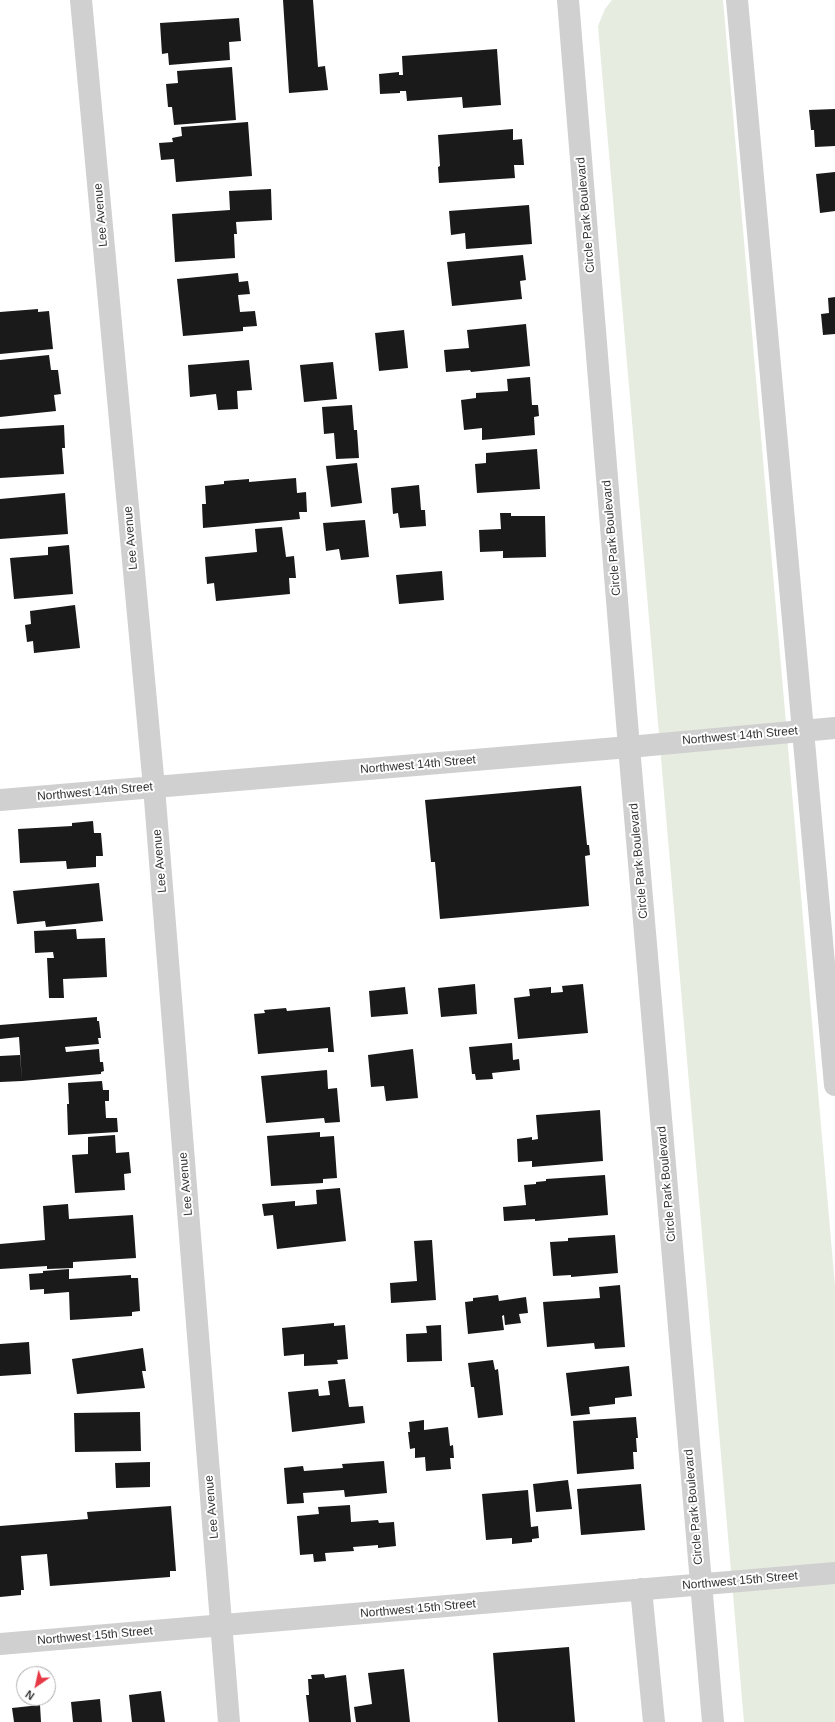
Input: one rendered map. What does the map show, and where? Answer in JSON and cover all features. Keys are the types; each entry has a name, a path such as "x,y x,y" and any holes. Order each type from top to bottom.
{"street":[{"name":"Lee Avenue","path":"81,0 154,787 229,1722"},
{"name":"Circle Park Boulevard","path":"568,0 629,747 713,1722"},
{"path":"737,0 803,730 832,1022 835,1085"},
{"name":"Northwest 14th Street","path":"0,800 629,747 835,728"},
{"name":"Northwest 15th Street","path":"0,1644 835,1573"},
{"path":"642,1590 654,1722"}],"shaded area":[{"path":"612,0 723,0 835,1286 835,1722 744,1722 598,26 605,9"}],"building":[{"path":"283,0 313,0 318,67 325,66 328,90 289,93"},
{"path":"239,18 241,41 229,42 230,60 169,65 168,53 162,54 160,23"},
{"path":"497,49 501,105 463,108 462,97 407,101 406,91 400,91 400,93 380,94 379,74 399,72 399,75 403,75 402,56"},
{"path":"232,67 236,120 174,125 172,107 168,107 166,84 178,83 177,71"},
{"path":"835,109 835,146 815,147 814,130 811,130 809,110"},
{"path":"248,122 252,176 176,182 174,159 161,160 159,143 173,142 172,138 182,136 181,127"},
{"path":"513,129 513,140 522,139 524,165 514,165 515,178 439,183 438,167 440,166 438,135"},
{"path":"835,172 835,211 820,213 816,174"},
{"path":"271,189 272,220 236,222 237,234 234,234 235,258 175,262 172,214 230,210 229,191"},
{"path":"529,205 532,244 466,249 465,233 451,235 449,211"},
{"path":"523,255 526,280 520,281 522,299 452,306 447,262"},
{"path":"238,273 239,282 248,281 250,294 238,295 240,312 255,311 257,326 243,327 243,331 183,336 177,279"},
{"path":"835,297 835,334 823,335 821,314 829,313 828,298"},
{"path":"38,309 38,312 49,311 53,349 0,354 0,312"},
{"path":"526,324 530,366 471,372 470,370 446,372 444,350 469,348 467,330"},
{"path":"404,330 408,368 379,371 375,333"},
{"path":"49,355 51,370 58,370 61,394 54,395 56,411 0,417 0,360"},
{"path":"249,360 252,390 237,391 238,409 218,410 216,394 190,397 188,365"},
{"path":"333,362 337,399 304,402 300,365"},
{"path":"530,377 532,405 538,405 539,416 534,417 535,435 482,440 482,428 464,430 461,400 476,398 476,393 508,391 507,379"},
{"path":"352,405 354,430 357,430 359,458 336,459 334,433 324,434 322,407"},
{"path":"64,425 65,448 62,448 64,474 0,478 0,429"},
{"path":"537,449 540,489 477,493 475,464 486,463 486,453"},
{"path":"357,463 362,503 331,507 326,466"},
{"path":"296,478 297,493 306,492 307,512 299,512 300,519 203,528 202,504 206,504 205,486 224,484 224,481 249,479 249,482"},
{"path":"419,485 421,510 425,510 426,526 400,528 398,513 393,514 391,488"},
{"path":"65,493 68,534 0,539 0,499"},
{"path":"500,513 511,513 511,516 545,516 546,557 503,558 503,551 480,552 479,530 501,529"},
{"path":"365,520 369,557 341,560 339,549 326,551 323,523"},
{"path":"282,527 286,557 294,556 296,578 289,578 290,594 216,601 214,583 207,584 205,557 257,552 255,529"},
{"path":"69,545 73,594 14,599 10,558 48,555 48,547"},
{"path":"442,571 444,600 399,604 396,575"},
{"path":"75,605 80,648 34,653 33,641 27,642 25,625 31,624 30,611"},
{"path":"581,786 587,845 589,845 590,855 585,856 589,906 440,919 435,862 431,862 425,800"},
{"path":"93,821 94,833 101,833 103,856 96,856 96,867 67,869 66,861 20,863 18,829 72,826 72,823"},
{"path":"99,883 103,921 46,927 45,921 17,924 13,891"},
{"path":"76,929 77,939 105,938 107,977 63,979 64,998 49,998 47,958 54,958 53,952 35,953 34,931"},
{"path":"475,984 477,1014 441,1017 438,988"},
{"path":"583,984 588,1033 518,1039 514,998 530,996 529,989 551,987 551,993 563,992 562,986"},
{"path":"405,987 408,1014 371,1017 369,991"},
{"path":"330,1007 334,1052 328,1052 328,1048 258,1054 254,1014 265,1013 264,1010 286,1008 287,1011"},
{"path":"97,1017 97,1021 99,1021 101,1038 98,1038 99,1044 65,1047 66,1052 99,1049 100,1062 103,1062 104,1071 101,1072 101,1074 22,1081 19,1037 0,1039 0,1025"},
{"path":"512,1043 513,1060 519,1059 520,1070 492,1073 493,1079 476,1080 475,1074 472,1074 469,1047"},
{"path":"413,1049 418,1098 386,1101 384,1086 371,1087 368,1055"},
{"path":"20,1055 22,1081 0,1082 0,1056"},
{"path":"327,1070 328,1089 337,1088 340,1122 325,1123 324,1118 266,1123 261,1076"},
{"path":"102,1081 103,1090 109,1090 109,1101 105,1101 106,1118 117,1118 118,1132 68,1135 68,1083"},
{"path":"600,1110 603,1161 532,1167 532,1161 518,1162 517,1139 532,1137 532,1140 538,1139 536,1115"},
{"path":"320,1132 320,1137 334,1136 337,1178 323,1179 323,1183 271,1186 267,1136"},
{"path":"115,1135 116,1153 129,1152 131,1173 124,1174 125,1190 75,1193 72,1155 88,1154 88,1137"},
{"path":"605,1175 608,1215 535,1221 535,1219 504,1221 503,1207 526,1205 524,1185 536,1184 536,1182 546,1181 546,1179"},
{"path":"340,1188 346,1241 277,1249 273,1215 264,1216 262,1204 295,1201 295,1206 317,1204 316,1190"},
{"path":"68,1204 69,1219 133,1215 136,1258 73,1262 73,1268 47,1269 47,1266 0,1269 0,1244 45,1240 43,1206"},
{"path":"615,1235 618,1273 571,1277 571,1275 553,1276 550,1242 568,1241 568,1238"},
{"path":"432,1240 436,1300 391,1303 390,1283 417,1281 414,1241"},
{"path":"69,1269 69,1279 131,1275 131,1278 138,1278 140,1311 132,1312 132,1316 70,1320 69,1292 44,1294 44,1289 30,1290 29,1274 43,1273 43,1271"},
{"path":"620,1285 625,1347 595,1349 594,1343 547,1347 543,1302 600,1298 599,1287"},
{"path":"498,1295 499,1301 526,1297 528,1313 519,1314 521,1323 505,1325 504,1315 502,1316 504,1330 468,1334 465,1302 473,1301 473,1298"},
{"path":"334,1323 334,1326 345,1325 348,1359 337,1360 338,1364 304,1366 304,1354 284,1356 282,1328"},
{"path":"441,1325 442,1361 407,1362 406,1334 427,1333 426,1326"},
{"path":"29,1342 31,1374 0,1376 0,1344"},
{"path":"143,1348 146,1371 142,1371 145,1388 77,1394 72,1359"},
{"path":"493,1360 495,1370 498,1369 503,1415 478,1418 474,1387 471,1387 468,1363"},
{"path":"629,1366 632,1396 615,1398 615,1404 589,1407 590,1414 571,1416 566,1373"},
{"path":"345,1379 349,1407 363,1406 365,1423 292,1432 288,1392 318,1389 319,1396 330,1395 328,1381"},
{"path":"140,1412 141,1451 75,1452 74,1413"},
{"path":"636,1417 638,1438 636,1438 637,1452 633,1452 634,1469 577,1474 573,1421"},
{"path":"424,1420 424,1430 448,1427 450,1446 453,1445 454,1458 450,1458 451,1469 426,1471 425,1457 415,1458 415,1448 410,1449 408,1432 410,1432 409,1422"},
{"path":"384,1461 387,1493 345,1497 344,1490 303,1493 304,1503 287,1504 284,1468 303,1466 304,1471 343,1468 342,1464"},
{"path":"150,1462 150,1487 116,1488 115,1463"},
{"path":"568,1480 572,1509 536,1512 533,1484"},
{"path":"641,1484 645,1530 581,1535 577,1489"},
{"path":"528,1490 531,1527 538,1526 539,1538 532,1539 532,1542 512,1544 512,1538 486,1540 482,1494"},
{"path":"350,1505 351,1522 378,1520 379,1523 394,1522 396,1546 378,1548 378,1545 353,1547 354,1551 325,1553 326,1561 314,1562 313,1554 300,1555 297,1516 319,1514 318,1507"},
{"path":"171,1506 176,1571 170,1571 170,1577 50,1586 47,1554 21,1556 24,1590 21,1590 21,1595 0,1597 0,1526 88,1519 87,1512"},
{"path":"569,1647 575,1722 498,1722 493,1653"},
{"path":"404,1669 410,1722 356,1722 354,1707 372,1704 368,1673"},
{"path":"324,1674 325,1678 346,1675 351,1722 309,1722 306,1695 309,1695 308,1679 312,1679 311,1675"},
{"path":"161,1691 165,1722 132,1722 129,1695"},
{"path":"100,1699 102,1722 73,1722 71,1702"},
{"path":"40,1706 41,1722 14,1722 12,1708"}]}
